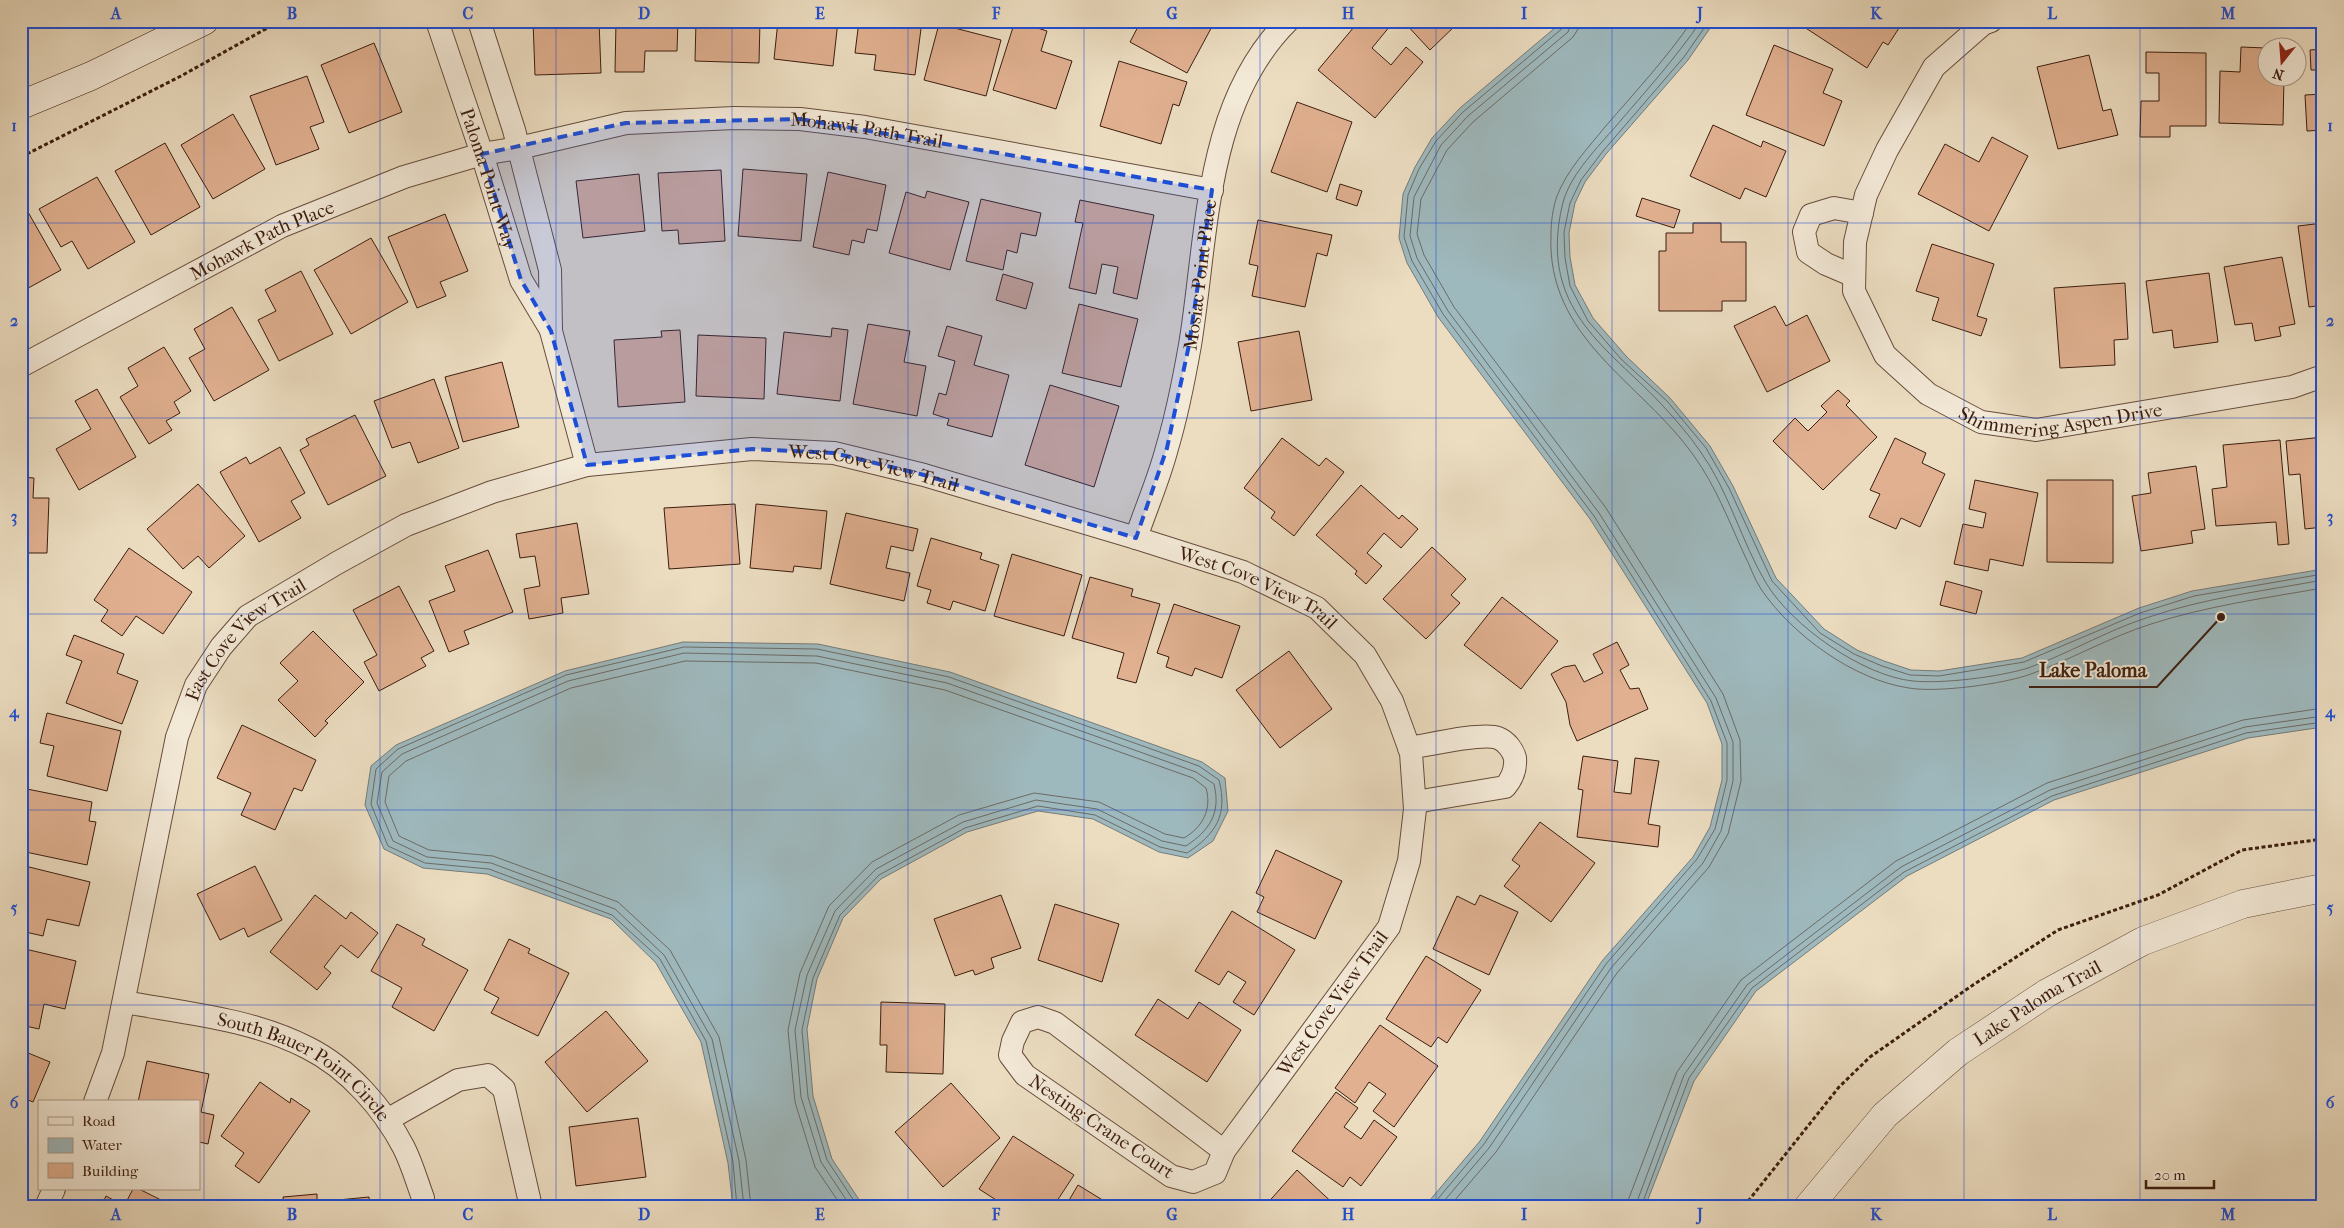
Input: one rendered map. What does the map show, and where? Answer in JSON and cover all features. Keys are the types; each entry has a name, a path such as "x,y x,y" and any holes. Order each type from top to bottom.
{"street":[{"path":"21,105 91,76 204,21"},
{"name":"Paloma Point Way","path":"437,21 482,154 521,280 551,331"},
{"name":"Paloma Point Way","path":"479,21 519,148 550,270 551,331 587,465"},
{"name":"Mosiac Point Place","path":"1136,538 1167,448 1190,345 1212,190 1227,123 1248,73 1278,31 1288,21"},
{"path":"1854,283 1855,242 1866,195 1887,150 1934,66 1983,24 1991,21"},
{"name":"Mohawk Path Trail","path":"519,148 626,122 734,118 800,119 865,127 1212,190"},
{"name":"Mohawk Path Place","path":"21,366 282,226 404,177 482,154 519,148"},
{"path":"1854,283 1808,252 1804,232 1811,214 1834,208 1862,213"},
{"name":"Shimmering Aspen Drive","path":"1854,283 1885,355 1928,394 1981,422 2036,430 2292,387 2323,376"},
{"name":"West Cove View Trail","path":"587,465 752,449 834,454 924,475 1243,572 1317,608 1365,654 1392,701 1408,748 1415,802 1409,861 1388,927 1224,1151"},
{"name":"East Cove View Trail","path":"96,1100 113,1053 177,736 196,685 221,647 248,616 337,563 406,525 492,492 587,465"},
{"path":"1408,748 1485,736 1498,738 1506,743 1513,752 1515,760 1515,770 1511,780 1505,787 1415,802"},
{"name":"Lake Paloma Trail","path":"1808,1207 1885,1115 1958,1052 2047,993 2143,941 2243,904 2323,888"},
{"name":"South Bauer Point Circle","path":"124,1002 236,1023 278,1035 309,1048 341,1071 370,1096 405,1149 423,1198 423,1207"},
{"name":"Nesting Crane Court","path":"1038,1017 1055,1023 1224,1151 1215,1173 1193,1182 1171,1176 1024,1075 1010,1055 1013,1041 1022,1022 1038,1017"},
{"path":"387,1120 458,1080 488,1075 504,1089 531,1207"},
{"path":"46,1207 54,1190"}],"path":[{"path":"21,157 181,76 280,21"}],"highlighted area":[{"path":"800,119 1212,190 1189,345 1167,448 1136,538 924,475 834,453 752,449 587,465 551,331 521,280 482,154 626,123"}],"water":[{"path":"1563,21 1715,21 1688,60 1606,154 1585,182 1575,203 1569,233 1570,257 1575,285 1593,318 1626,356 1670,398 1710,446 1733,486 1776,578 1824,629 1857,650 1884,661 1911,670 1939,671 2022,658 2139,608 2192,591 2323,569 2323,727 2248,738 2054,800 1907,876 1756,991 1694,1081 1645,1207 1424,1207 1480,1141 1602,961 1693,857 1710,827 1722,780 1722,744 1707,703 1590,519 1438,317 1407,263 1399,238 1403,194 1415,167 1432,138 1460,108"},
{"path":"683,642 818,644 950,672 1202,762 1225,778 1228,811 1213,841 1188,858 1159,852 1093,819 1038,811 967,832 881,879 843,918 817,979 807,1029 813,1096 832,1159 864,1207 733,1207 728,1163 701,1042 656,963 611,919 487,874 423,868 384,849 365,805 371,766 396,745 565,671"}],"building":[{"path":"533,21 599,21 601,73 535,75"},
{"path":"616,21 678,21 677,51 645,51 644,72 615,72"},
{"path":"696,21 760,21 759,63 695,61"},
{"path":"778,21 838,21 833,66 774,59"},
{"path":"859,21 922,21 915,75 874,70 876,55 855,53"},
{"path":"1015,21 1047,31 1041,51 1072,61 1056,109 993,90"},
{"path":"1141,21 1215,21 1187,73 1130,42"},
{"path":"1359,21 1384,21 1390,26 1372,48 1391,65 1406,47 1423,62 1375,118 1318,70"},
{"path":"1403,21 1460,21 1430,50"},
{"path":"1803,21 1903,22 1888,45 1883,42 1867,68 1801,25"},
{"path":"939,24 1001,40 986,96 924,80"},
{"path":"374,43 402,112 349,133 321,65"},
{"path":"1774,45 1833,69 1823,93 1842,101 1824,146 1746,115"},
{"path":"2241,47 2256,48 2256,88 2284,88 2283,125 2219,123 2220,71 2240,72"},
{"path":"2323,49 2323,70 2311,70 2310,50"},
{"path":"2146,52 2206,53 2206,126 2170,126 2170,137 2140,137 2141,101 2159,101 2159,73 2146,73"},
{"path":"2089,55 2103,111 2111,109 2118,135 2058,149 2037,67"},
{"path":"1119,61 1187,82 1179,106 1173,104 1161,144 1100,126"},
{"path":"307,76 324,122 310,127 319,149 276,165 250,96"},
{"path":"2323,94 2323,130 2307,131 2305,95"},
{"path":"1297,102 1352,122 1327,192 1271,172"},
{"path":"233,114 265,169 213,199 181,145"},
{"path":"1713,125 1761,147 1763,141 1786,151 1766,197 1745,188 1740,199 1690,176"},
{"path":"1992,137 2028,156 1989,231 1918,194 1945,144 1979,162"},
{"path":"165,143 200,207 151,235 115,171"},
{"path":"743,169 807,174 801,241 738,236"},
{"path":"721,170 725,241 679,244 678,230 662,231 658,173"},
{"path":"828,172 886,185 877,231 867,229 864,243 852,240 849,255 813,247"},
{"path":"639,174 645,231 583,238 576,181"},
{"path":"97,177 135,242 88,269 72,241 61,247 39,209"},
{"path":"1340,184 1362,191 1357,206 1336,199"},
{"path":"927,191 969,202 950,270 889,253 906,192 925,198"},
{"path":"1642,198 1680,210 1674,228 1636,216"},
{"path":"981,199 1041,213 1036,236 1021,233 1017,253 1007,250 1003,270 966,261"},
{"path":"1080,200 1154,215 1137,299 1113,293 1118,267 1102,264 1096,294 1069,288 1083,223 1075,222"},
{"path":"24,205 61,270 21,292 21,207"},
{"path":"445,214 468,271 440,282 446,296 417,308 388,237"},
{"path":"1258,220 1332,235 1327,256 1317,253 1305,307 1252,296 1258,266 1249,264"},
{"path":"1693,223 1721,223 1721,242 1746,242 1746,301 1722,301 1722,311 1659,311 1659,251 1666,251 1666,233 1693,233"},
{"path":"2323,223 2323,305 2309,307 2298,226"},
{"path":"371,238 408,302 351,334 314,270"},
{"path":"1932,244 1994,264 1977,316 1987,319 1981,336 1932,320 1939,298 1916,291"},
{"path":"2282,257 2295,324 2279,327 2281,336 2255,341 2252,323 2235,325 2224,267"},
{"path":"301,271 333,334 279,361 258,320 276,311 265,290"},
{"path":"2209,273 2218,342 2174,348 2172,330 2153,333 2146,281"},
{"path":"1003,274 1033,283 1026,309 996,300"},
{"path":"2125,283 2128,339 2114,340 2115,365 2060,368 2054,288"},
{"path":"1079,304 1138,319 1121,387 1062,373"},
{"path":"1775,306 1786,326 1807,315 1830,361 1767,392 1734,326"},
{"path":"232,307 269,370 214,401 189,358 205,349 194,329"},
{"path":"868,324 910,331 904,362 926,366 917,416 853,404"},
{"path":"947,326 982,336 974,365 1009,375 992,437 947,425 949,419 933,414 939,393 946,395 955,361 938,356"},
{"path":"832,328 848,330 840,401 777,394 784,332 831,337"},
{"path":"680,330 685,402 618,407 614,340 662,337 661,331"},
{"path":"1299,331 1312,400 1251,411 1238,342"},
{"path":"698,335 766,338 764,399 696,396"},
{"path":"164,347 191,391 174,402 180,413 166,421 172,430 149,444 120,397 138,386 128,368"},
{"path":"502,362 519,427 463,442 445,377"},
{"path":"434,379 459,448 418,463 410,442 392,448 374,401"},
{"path":"1050,385 1119,406 1094,487 1025,465"},
{"path":"97,389 136,457 79,490 56,449 91,429 75,401"},
{"path":"1838,390 1850,401 1846,405 1877,437 1823,490 1773,441 1795,418 1808,431 1827,412 1821,406"},
{"path":"355,415 386,476 328,505 300,450 309,445 306,439"},
{"path":"2323,437 2323,527 2305,529 2300,474 2289,475 2286,441"},
{"path":"1282,438 1319,466 1326,458 1344,472 1294,536 1271,518 1275,512 1244,488"},
{"path":"1895,438 1926,453 1922,463 1945,474 1920,527 1901,518 1896,529 1869,517 1880,494 1870,490"},
{"path":"2280,440 2289,544 2278,545 2276,522 2216,526 2212,489 2227,487 2223,445"},
{"path":"280,447 305,493 291,501 301,518 259,542 220,472 246,457 250,464"},
{"path":"2196,466 2205,529 2191,531 2193,543 2141,551 2132,496 2151,493 2148,473"},
{"path":"21,477 34,478 33,498 49,498 47,553 21,553"},
{"path":"1975,480 2038,493 2023,566 1990,559 1988,571 1954,564 1963,524 1983,528 1986,513 1969,509"},
{"path":"2047,480 2113,480 2113,563 2047,562"},
{"path":"198,484 245,536 209,568 198,556 183,569 147,529"},
{"path":"1361,485 1399,519 1402,515 1418,529 1401,548 1384,533 1367,553 1382,566 1366,584 1355,574 1357,571 1316,535"},
{"path":"735,504 740,564 669,569 664,508"},
{"path":"756,504 827,511 821,569 794,566 793,572 750,568"},
{"path":"846,513 918,529 913,551 891,546 886,568 910,573 904,601 830,584"},
{"path":"577,523 589,594 561,598 563,613 529,619 524,589 540,586 535,556 520,558 516,534"},
{"path":"931,538 982,553 980,559 999,565 985,611 953,601 950,610 927,603 931,590 917,586"},
{"path":"1432,547 1466,579 1451,595 1460,603 1426,639 1383,599"},
{"path":"129,548 192,592 163,634 136,616 122,636 101,621 108,610 94,600"},
{"path":"488,550 513,612 464,631 469,644 449,652 429,601 455,591 445,566"},
{"path":"1012,554 1082,575 1064,636 994,616"},
{"path":"1090,577 1133,589 1131,596 1160,604 1136,683 1117,678 1124,653 1072,638"},
{"path":"1946,581 1982,591 1976,614 1940,605"},
{"path":"399,586 434,651 421,658 426,666 379,691 364,662 377,655 353,610"},
{"path":"1502,597 1558,641 1521,689 1464,645"},
{"path":"1174,604 1240,626 1222,678 1195,668 1192,676 1166,667 1169,657 1157,653"},
{"path":"313,631 364,682 325,721 328,723 315,737 278,700 298,681 280,663"},
{"path":"74,635 124,654 117,673 138,681 122,724 66,703 82,661 66,655"},
{"path":"1617,642 1629,665 1620,670 1630,689 1639,688 1648,709 1577,741 1570,725 1566,702 1551,674 1564,667 1575,665 1584,682 1603,673 1593,654"},
{"path":"1289,651 1332,709 1280,748 1236,690"},
{"path":"47,713 121,731 107,791 47,776 54,746 40,743"},
{"path":"242,725 316,760 302,791 294,788 275,830 241,815 251,793 217,778"},
{"path":"1583,756 1618,761 1614,792 1631,794 1635,758 1659,761 1648,824 1660,826 1658,847 1577,837 1583,790 1578,789"},
{"path":"22,788 92,802 89,821 96,822 87,865 21,851"},
{"path":"1540,822 1595,863 1551,922 1504,886 1520,866 1512,860"},
{"path":"1276,850 1342,881 1315,939 1257,912 1264,897 1256,893"},
{"path":"21,865 90,882 79,926 47,919 43,936 21,931"},
{"path":"255,866 282,920 248,937 244,928 220,940 197,894"},
{"path":"315,895 346,919 351,912 378,933 358,958 341,945 324,967 331,973 317,990 270,952"},
{"path":"1001,895 1021,948 991,958 994,968 975,975 973,970 955,976 934,919"},
{"path":"1480,895 1518,912 1489,975 1433,949 1457,896 1475,905"},
{"path":"1055,904 1119,924 1102,982 1038,960"},
{"path":"1232,911 1295,950 1254,1015 1233,1002 1246,982 1228,971 1219,985 1195,971"},
{"path":"397,924 425,939 422,945 468,970 434,1031 392,1007 402,988 371,971"},
{"path":"509,939 530,949 528,953 569,973 538,1036 491,1013 499,998 484,990"},
{"path":"21,948 76,961 65,1009 44,1004 39,1029 21,1025"},
{"path":"1426,956 1481,990 1447,1043 1438,1037 1431,1047 1386,1019"},
{"path":"1158,999 1188,1019 1199,1002 1241,1030 1207,1082 1135,1035"},
{"path":"881,1002 945,1004 943,1074 886,1072 887,1045 880,1045"},
{"path":"606,1011 648,1061 587,1112 545,1062"},
{"path":"1380,1025 1438,1066 1394,1127 1373,1111 1386,1094 1369,1082 1355,1103 1335,1088"},
{"path":"21,1050 50,1062 33,1102 21,1097"},
{"path":"147,1061 209,1074 201,1112 214,1115 208,1144 200,1142 200,1100 138,1100"},
{"path":"260,1082 290,1103 291,1098 310,1111 259,1183 235,1166 244,1153 221,1136"},
{"path":"951,1083 1000,1138 943,1187 895,1132"},
{"path":"1336,1092 1358,1108 1344,1127 1361,1139 1374,1120 1397,1137 1361,1186 1350,1177 1343,1187 1292,1151"},
{"path":"638,1118 646,1177 576,1186 569,1127"},
{"path":"1013,1136 1074,1175 1053,1207 1007,1207 979,1189"},
{"path":"1297,1170 1337,1207 1264,1207"},
{"path":"1078,1185 1114,1207 1065,1207"},
{"path":"132,1190 141,1190 175,1207 101,1207 106,1196 124,1206"},
{"path":"317,1194 317,1202 369,1197 370,1207 284,1207 283,1197"},
{"path":"645,1200 670,1207 644,1207"}],"place":[{"name":"Lake Paloma","path":"2221,617"}]}
